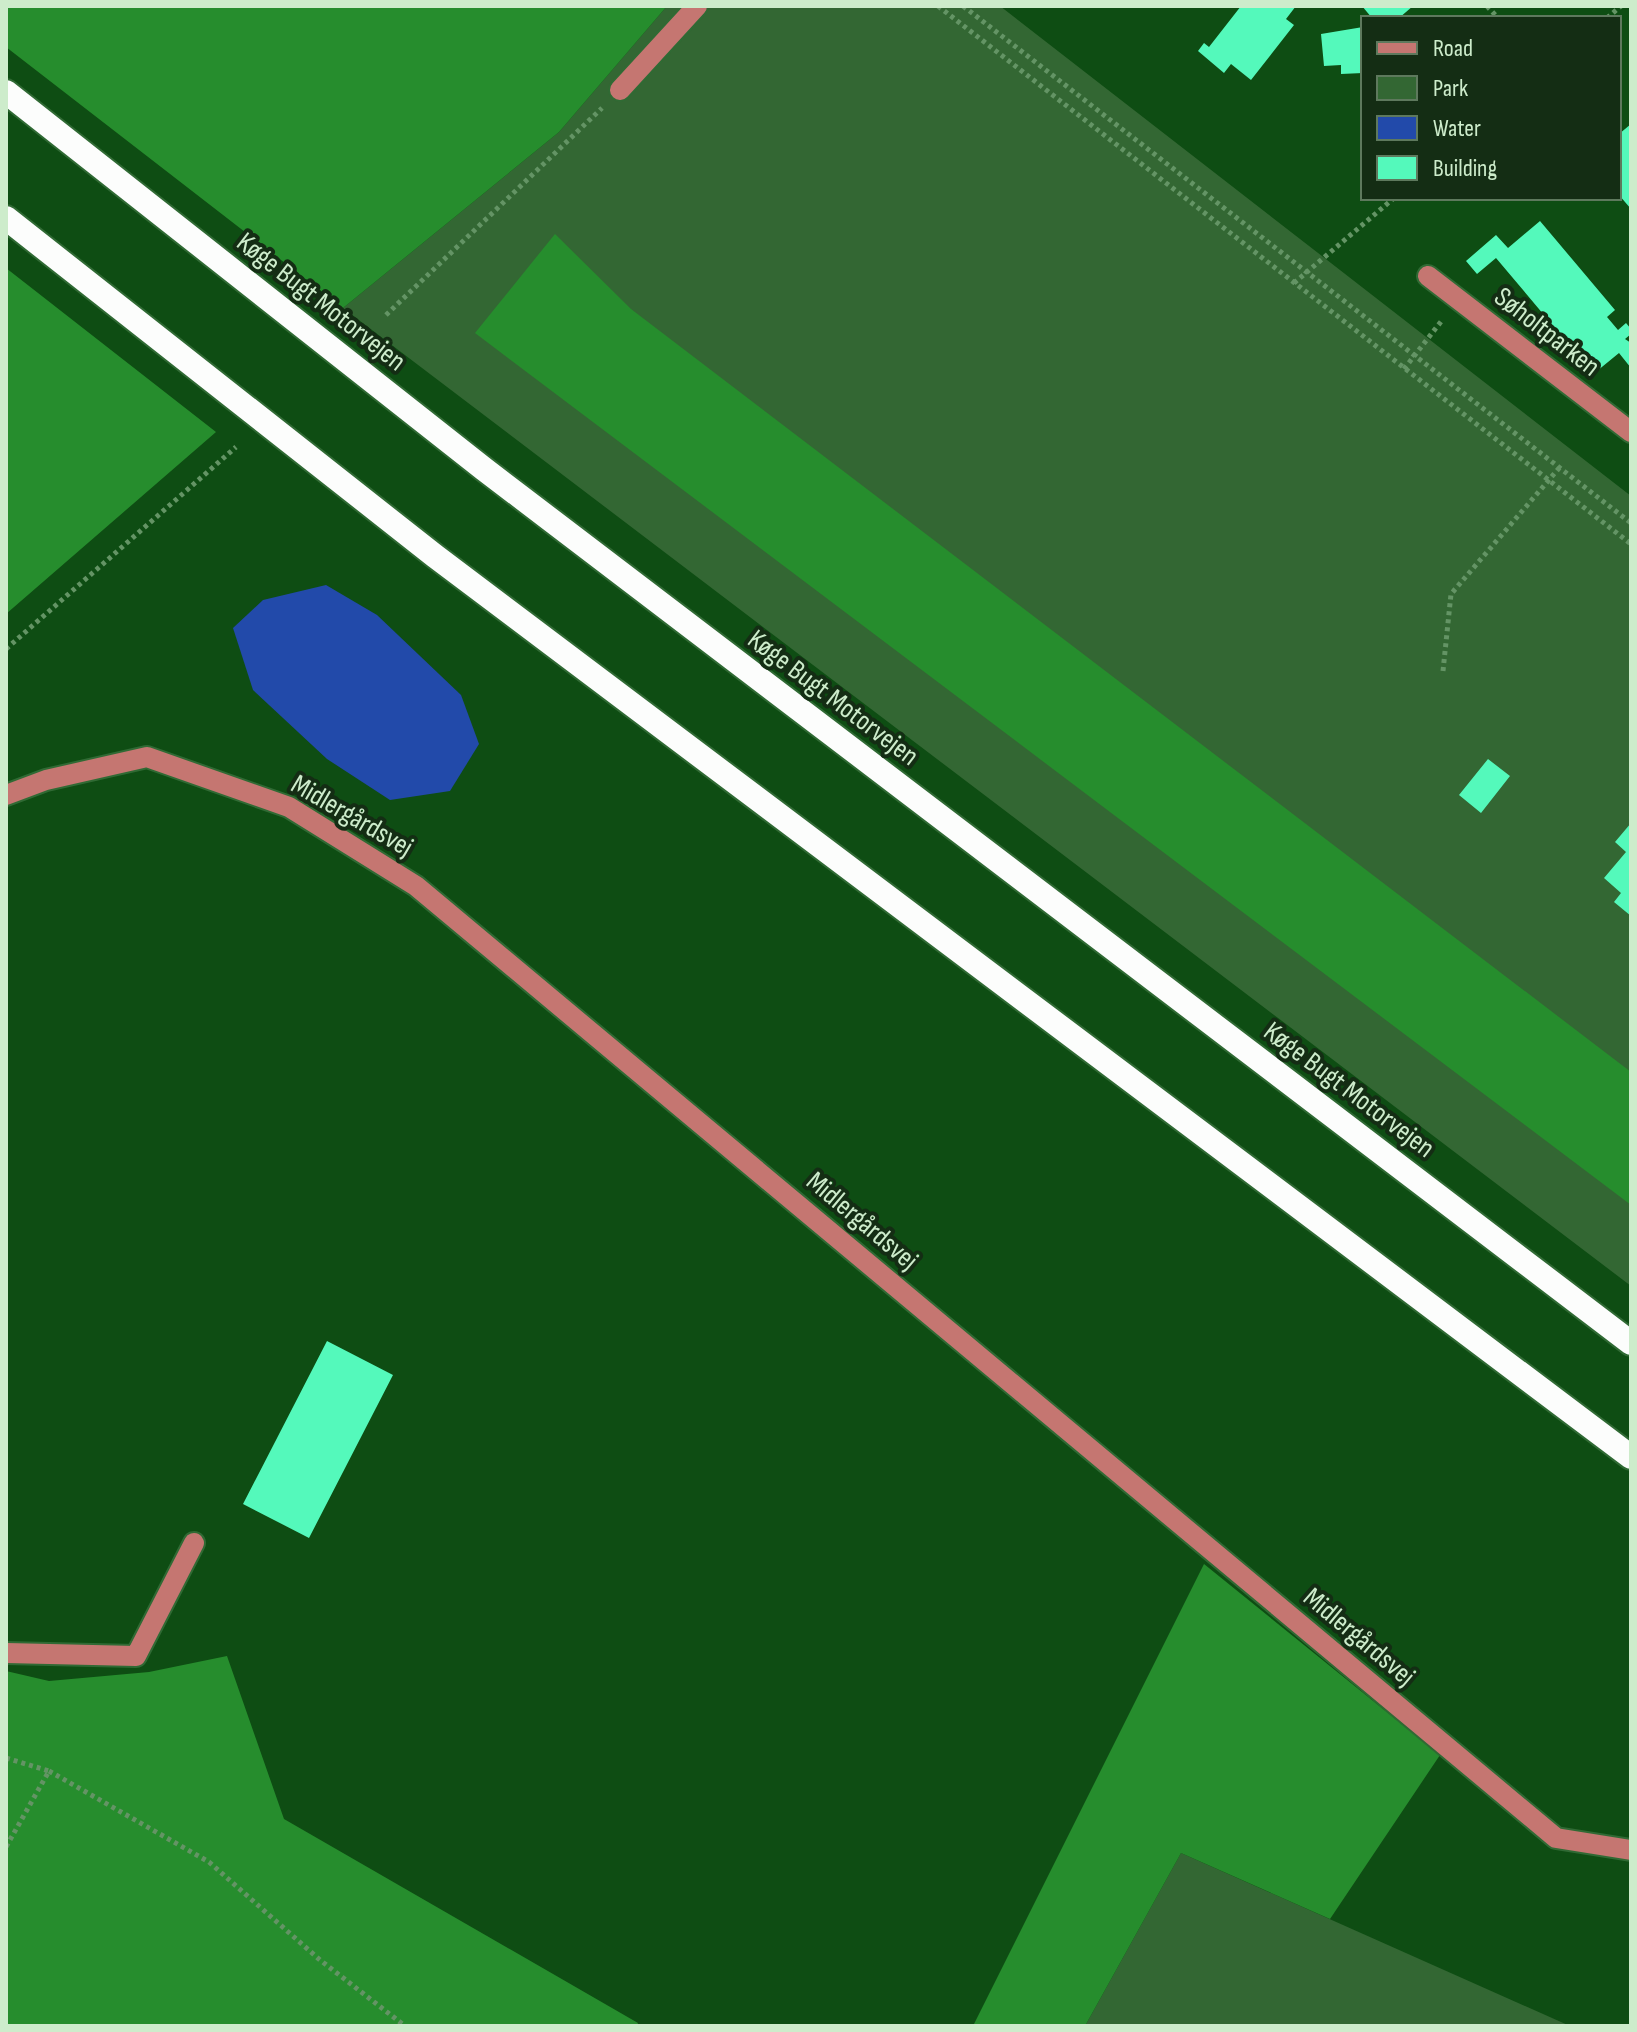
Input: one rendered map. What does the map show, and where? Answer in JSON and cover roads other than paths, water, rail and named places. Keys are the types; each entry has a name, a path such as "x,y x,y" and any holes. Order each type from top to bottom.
{"highway":[{"name":"Køge Bugt Motorvejen","path":"6,92 484,469 1631,1343"},
{"path":"6,218 435,556 1631,1457"}],"street":[{"path":"620,90 697,6"},
{"name":"Søholtparken","path":"1428,276 1631,432"},
{"name":"Midlergårdsvej","path":"6,795 46,780 147,757 289,807 416,886 1556,1838 1631,1850"},
{"path":"6,1653 136,1656 194,1543"}],"water":[{"path":"326,585 377,615 461,695 479,744 450,791 390,800 327,759 253,690 233,628 263,600"}]}
